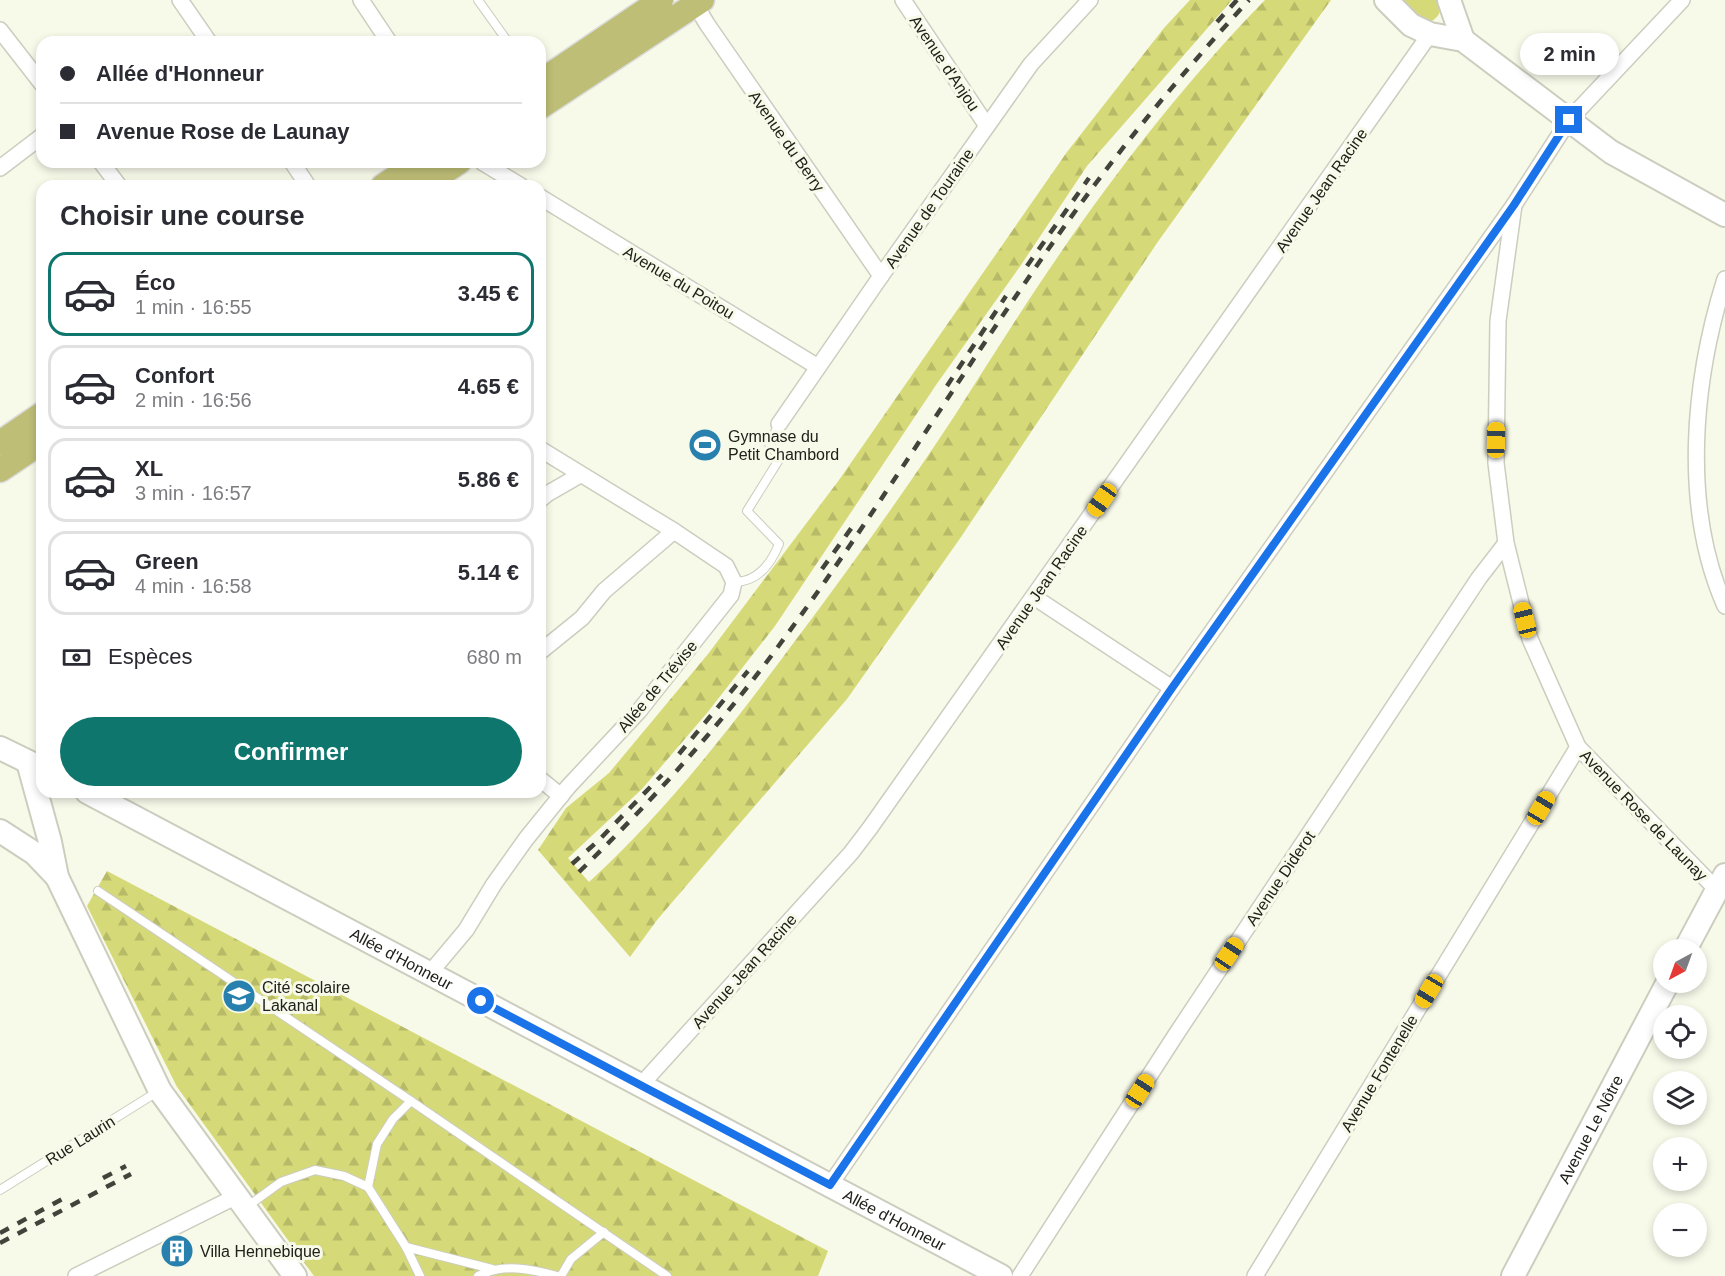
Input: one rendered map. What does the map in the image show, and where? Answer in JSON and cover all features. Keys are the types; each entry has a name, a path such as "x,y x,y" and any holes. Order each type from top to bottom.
{"main road":[{"path":"546,78 661,0"},
{"path":"1386,0 1411,25 1430,34 1463,40 1611,152 1725,215"},
{"path":"546,103 698,2"},
{"path":"1430,34 1451,2"},
{"path":"1451,2 1463,40"},
{"path":"392,180 410,168"},
{"path":"432,180 450,168"},
{"path":"0,443 36,418"},
{"path":"0,470 36,446"},
{"path":"0,748 35,765"},
{"path":"41,798 57,877 160,1091 295,1276"},
{"name":"Allée d'Honneur","path":"98,798 1001,1276"},
{"path":"0,831 34,853 57,877"},
{"path":"1691,939 1721,883"},
{"name":"Avenue Le Nôtre","path":"1513,1276 1662,993"}],"street":[{"path":"180,0 205,36"},
{"path":"361,0 385,36"},
{"name":"Avenue d'Anjou","path":"903,0 987,126"},
{"name":"Avenue de Touraine","path":"779,424 1031,64 1089,0"},
{"name":"Avenue Rose de Launay","path":"1682,0 1569,120 1514,205 1498,321 1496,463 1506,543 1530,639 1578,747 1721,883"},
{"name":"Avenue du Berry","path":"698,2 707,24 881,276"},
{"path":"0,30 36,76"},
{"name":"Avenue Jean Racine","path":"640,1086 851,853 1430,34"},
{"path":"0,168 36,141"},
{"path":"492,168 511,180"},
{"name":"Avenue du Poitou","path":"546,201 818,367"},
{"path":"830,1185 1172,688 1514,205"},
{"path":"1725,279 1708,348 1698,408 1696,467 1701,526 1717,587 1725,606"},
{"path":"546,453 674,531 726,566 732,588"},
{"path":"546,495 580,475"},
{"path":"546,647 582,618 604,591 674,531"},
{"name":"Avenue Diderot","path":"1020,1276 1479,578 1506,543"},
{"name":"Allée de Trévise","path":"429,974 466,930 494,884 526,839 561,796 639,711 732,588"},
{"path":"1034,597 1172,688"},
{"name":"Avenue Fontenelle","path":"1255,1276 1578,747"},
{"path":"546,784 561,796"},
{"path":"76,1276 241,1202"}],"lane":[{"path":"478,0 504,36"},
{"path":"732,588 761,574 779,544 747,511 780,459 769,444 779,424"},
{"path":"99,891 668,1276"},
{"name":"Rue Laurin","path":"0,1190 160,1091"},
{"path":"368,1187 377,1144 393,1119 411,1101"},
{"path":"241,1202 281,1182 315,1170 344,1176 368,1187 406,1246 420,1276"},
{"path":"406,1246 492,1269 533,1269 559,1276 571,1259 604,1232"},
{"path":"478,1276 492,1269"}],"green space":[{"path":"1190,0 1232,0 1087,166 1021,265 936,385 775,626 707,713 642,789 568,858 589,882 669,800 766,680 854,562 917,472 1088,213 1202,68 1265,0 1331,0 1157,243 961,537 847,699 657,920 630,957 538,850 566,808 609,773 708,654 839,480 1067,152 1164,28"},
{"path":"1391,0 1442,0 1439,14 1428,23"},
{"name":"Cité scolaire Lakanal","path":"107,871 828,1251 818,1276 314,1276 177,1087 87,906"}],"railway":[{"path":"1217,22 1237,0"},
{"path":"579,872 633,818 734,704 861,530 1055,239 1170,90 1249,0"},
{"path":"1027,266 1089,178"},
{"path":"947,386 1006,296"},
{"path":"822,569 855,523"},
{"path":"679,754 748,671"},
{"path":"572,864 598,841 662,775"},
{"path":"103,1178 126,1166"},
{"path":"0,1243 131,1174"},
{"path":"0,1233 66,1197"}],"place":[{"name":"Gymnase du Petit Chambord","path":"705,445"},
{"name":"Cité scolaire Lakanal","path":"239,996"},
{"name":"Villa Hennebique","path":"177,1251"}],"route":[{"path":"481,1001 830,1185 1172,688 1514,205 1569,120"}]}
